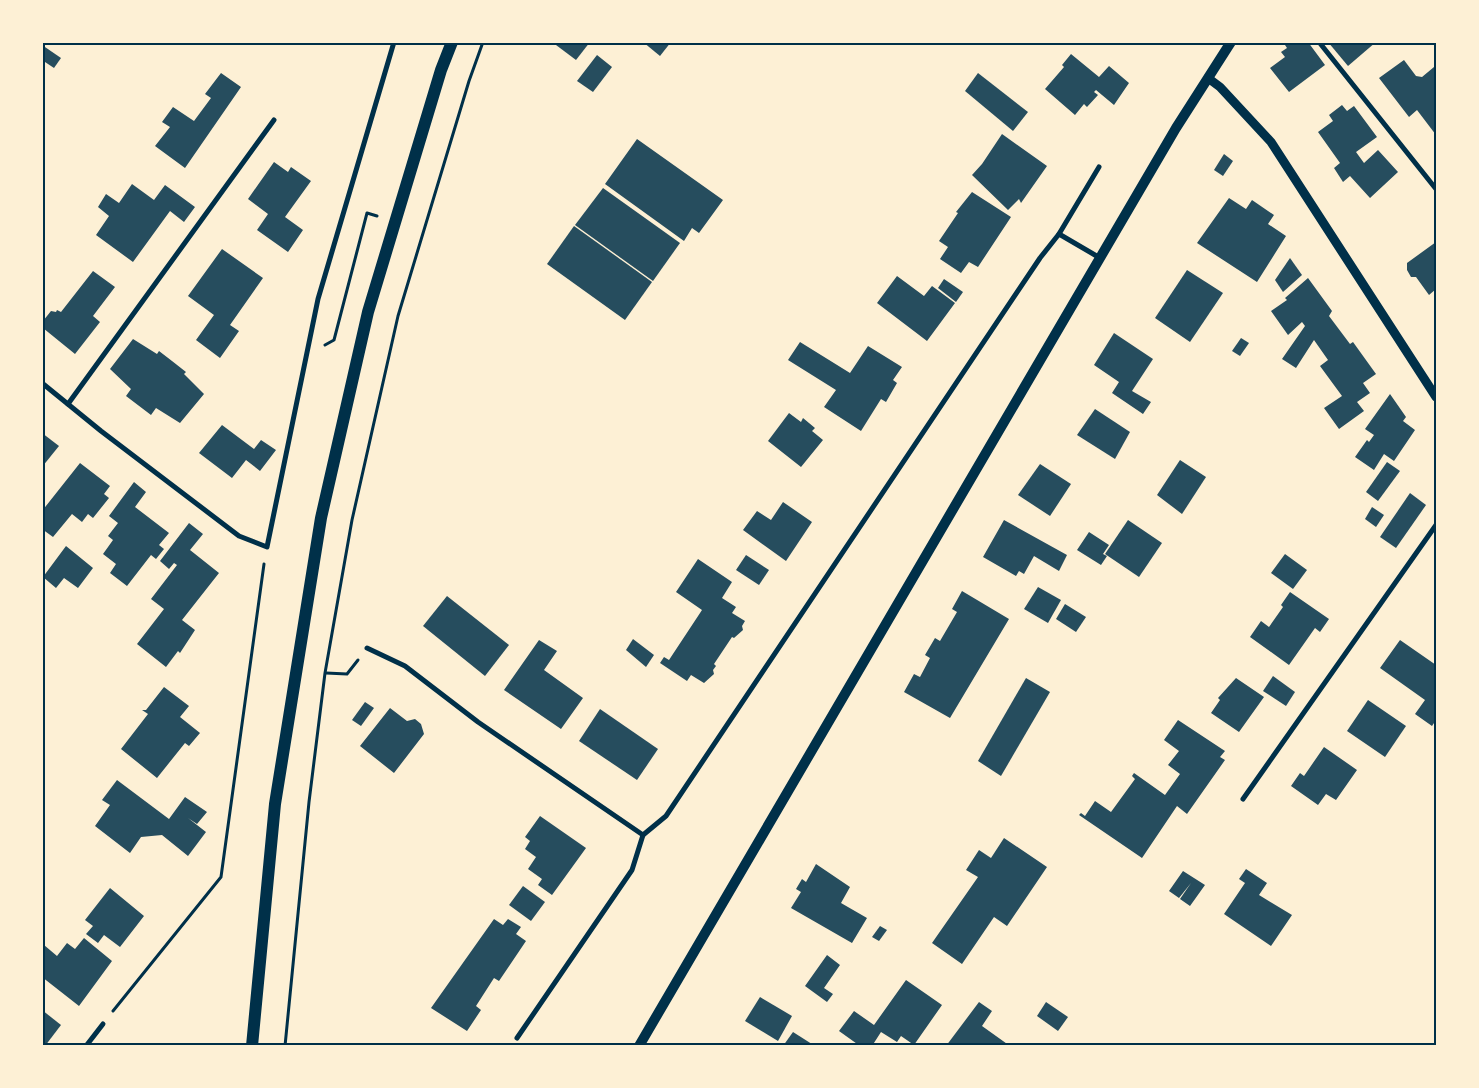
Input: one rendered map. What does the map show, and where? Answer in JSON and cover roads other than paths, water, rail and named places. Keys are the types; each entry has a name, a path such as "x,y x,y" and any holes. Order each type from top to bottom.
{"main road":[{"path":"252,1046 275,804 321,518 368,312 441,70 452,42"},
{"path":"639,1046 1101,258 1231,42"}],"street":[{"path":"42,383 239,536 267,546 318,299 394,42"},
{"path":"1319,42 1436,189"},
{"path":"1208,78 1220,87 1271,142 1436,397"},
{"path":"68,404 274,120"},
{"path":"517,1038 632,870 643,835 666,816 1034,266 1059,234 1099,167"},
{"path":"1059,234 1101,258"},
{"path":"1243,800 1436,525"},
{"path":"367,648 405,666 485,727 643,835"},
{"path":"86,1046 103,1024"}]}
